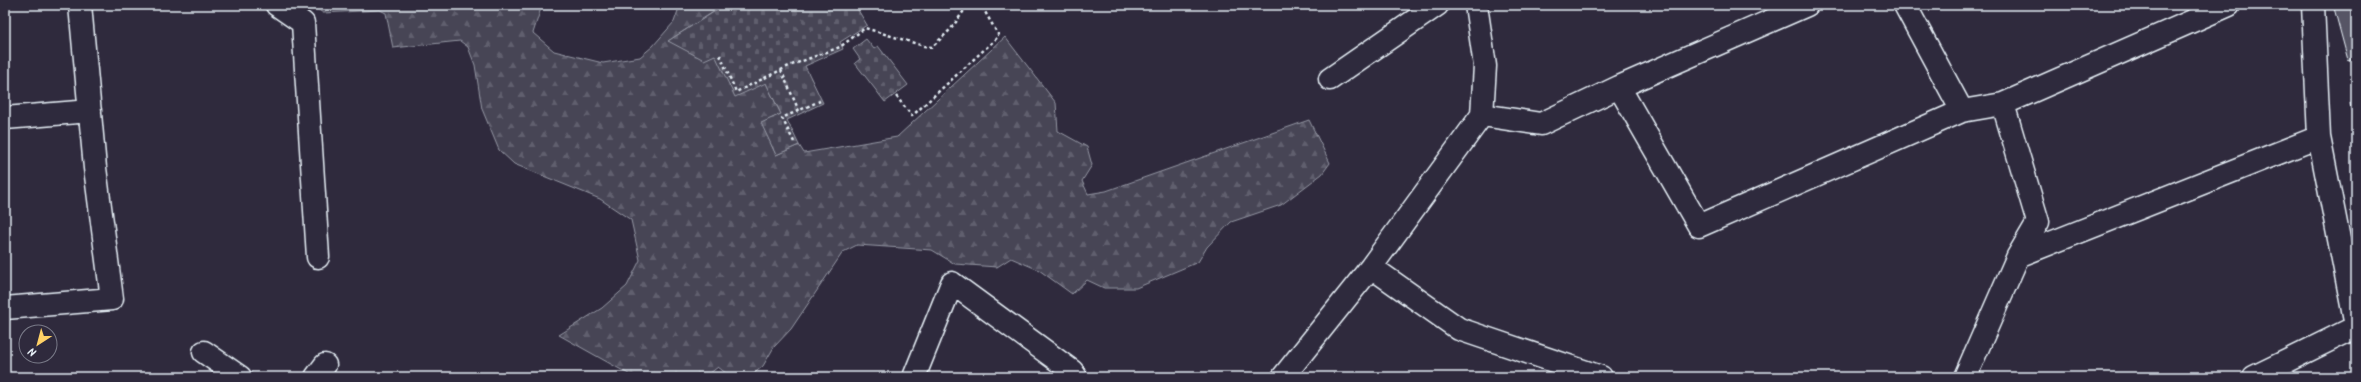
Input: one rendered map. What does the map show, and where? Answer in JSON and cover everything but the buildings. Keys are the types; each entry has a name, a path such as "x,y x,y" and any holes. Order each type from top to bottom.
{"street":[{"path":"5,308 112,299 90,111 80,5"},
{"path":"277,5 302,23 318,257"},
{"path":"1330,79 1437,5"},
{"path":"1283,377 1371,267 1482,115 1485,66 1476,5"},
{"path":"1482,115 1541,124 1619,87 1807,5"},
{"path":"1905,5 1962,110"},
{"path":"1619,87 1699,226 1962,110 2003,104 2229,5"},
{"path":"2254,377 2356,326 2319,137 2313,5"},
{"path":"1965,377 2018,256 2038,222 2003,104"},
{"path":"5,118 90,111"},
{"path":"2018,256 2319,137"},
{"path":"1371,267 1459,329 1601,377"},
{"path":"914,377 952,283 1072,371 1076,377"},
{"path":"204,352 240,377"}],"path":[{"path":"720,55 736,92 781,70 840,48 865,28 924,46 932,47 951,29 968,5"},
{"path":"896,96 912,116 999,36 981,5"},
{"path":"781,70 799,111"},
{"path":"794,142 782,118 820,101"}],"green space":[{"path":"312,5 542,5 533,33 554,51 603,63 640,57 653,46 674,22 680,5 717,5 718,9 668,41 715,55 766,83 781,114 762,123 776,155 799,145 804,153 897,137 1005,37 1056,103 1058,131 1087,147 1092,165 1082,181 1088,194 1106,191 1309,120 1330,163 1322,174 1281,205 1231,222 1207,247 1198,262 1136,288 1104,288 1087,280 1072,294 1039,270 1011,258 997,267 955,264 932,250 857,245 843,252 791,329 774,347 763,366 750,377 731,377 718,367 705,377 634,377 559,335 602,308 627,286 640,260 631,220 600,199 514,164 499,150 482,109 475,65 468,47 460,41 393,48 386,13 380,10 323,13"},
{"path":"725,5 855,5 867,25 840,42 843,49 805,66 823,103 787,120 799,145 776,155 761,123 781,114 766,83 735,97 715,55 704,60 668,41"},
{"path":"866,39 874,49 878,46 908,85 885,102 855,63 860,59 853,49"}]}
